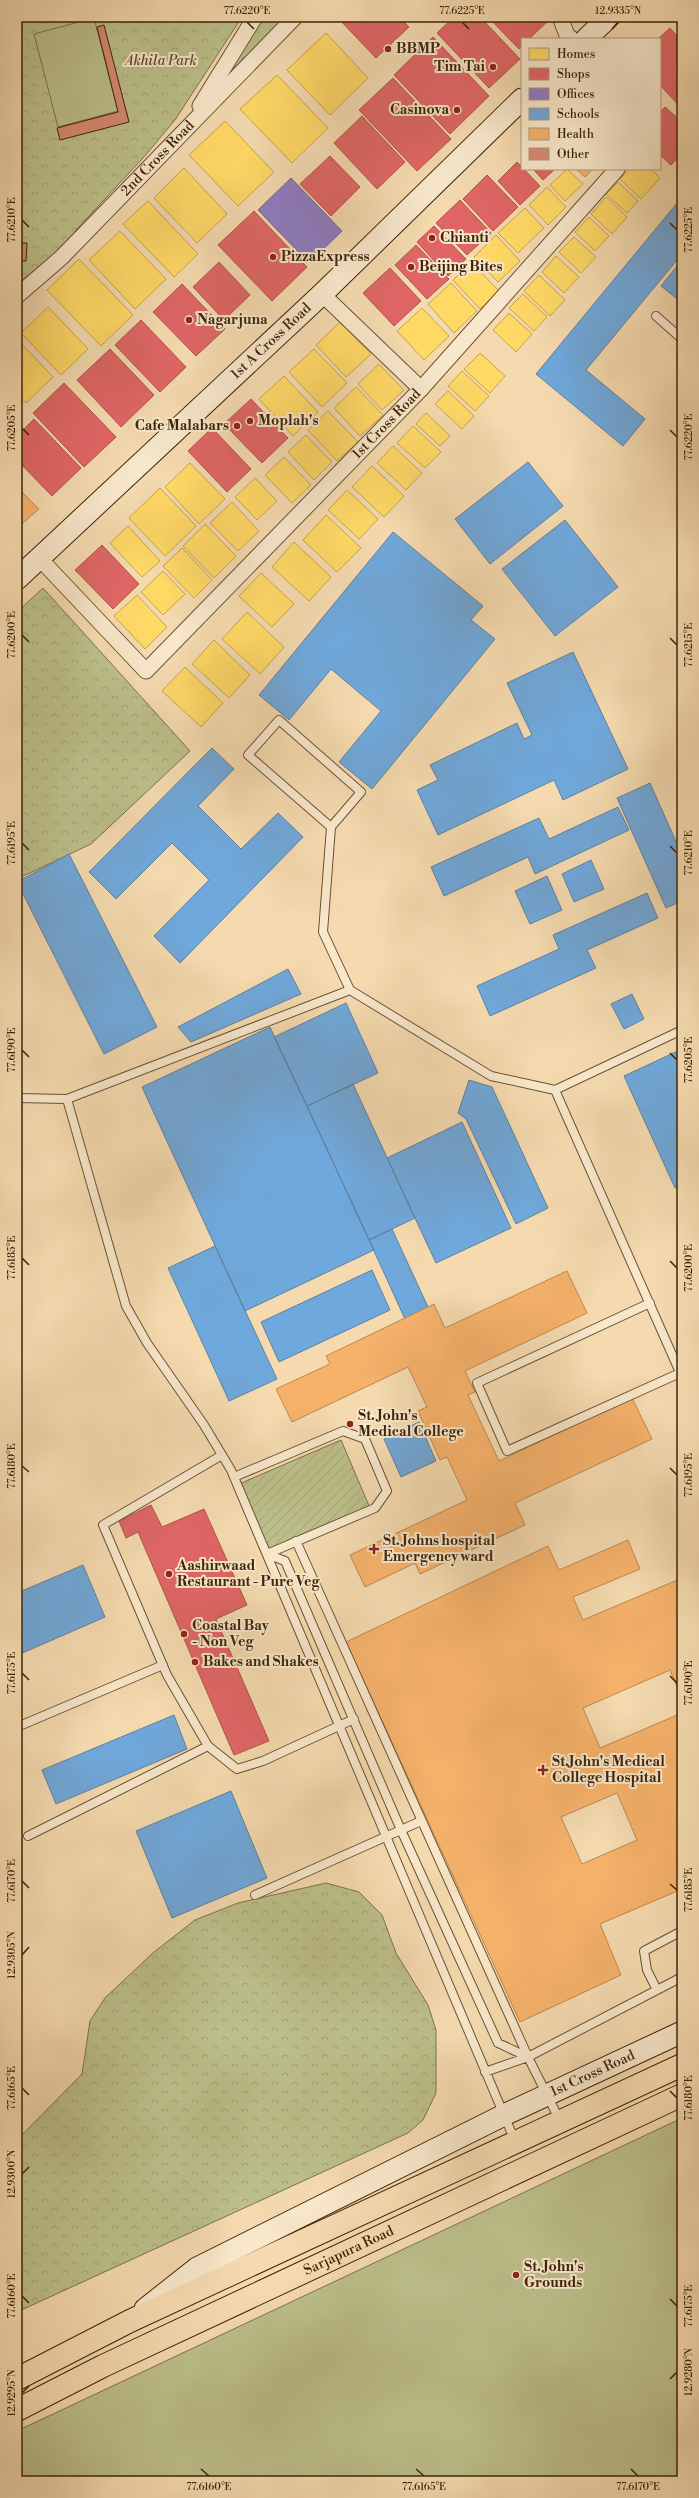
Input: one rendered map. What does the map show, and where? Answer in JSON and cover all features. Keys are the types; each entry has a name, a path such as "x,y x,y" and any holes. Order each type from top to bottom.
{"main road":[{"path":"17,2378 130,2321 515,2141 682,2065"},
{"name":"Sarjapura Road","path":"17,2410 103,2366 682,2094"}],"street":[{"path":"186,129 255,17"},
{"name":"2nd Cross Road","path":"17,296 62,257 295,17"},
{"path":"560,17 571,38"},
{"path":"587,38 609,17"},
{"name":"1st A Cross Road","path":"17,579 322,294 521,100"},
{"name":"1st Cross Road","path":"40,559 146,670 421,389 616,170"},
{"path":"322,294 421,389"},
{"name":"1st Cross Road","path":"130,2321 197,2268 504,2115 682,2032"}],"lane":[{"path":"656,316 682,339"},
{"path":"330,827 248,755 279,720 361,792 330,827 323,932 350,990 492,1076 555,1090 682,1030"},
{"path":"17,1098 68,1099 350,990"},
{"path":"555,1090 650,1303 681,1375 507,1451 477,1383 650,1303"},
{"path":"68,1099 126,1306 147,1343 204,1425 234,1477 515,2141"},
{"path":"234,1477 343,1431 366,1439 387,1491 375,1508 267,1554"},
{"path":"222,1455 103,1525 163,1665 208,1746 237,1769 263,1761 354,1719"},
{"path":"296,1541 528,2057 560,2121"},
{"path":"267,1554 285,1561 401,1830 498,2043 528,2057"},
{"path":"17,1727 163,1665"},
{"path":"28,1836 208,1746"},
{"path":"255,1895 421,1820"},
{"path":"657,1990 647,1970 644,1951 682,1931"},
{"path":"485,2072 528,2057 682,1977"}],"green space":[{"name":"Akhila Park","path":"28,17 242,17 175,120 143,158 77,229 61,250 17,284 17,20"},
{"path":"263,17 287,17 226,79"},
{"path":"94,18 118,111 58,127 34,34"},
{"path":"43,588 190,751 91,844 17,879 17,612"},
{"path":"341,1440 370,1508 268,1552 239,1484"},
{"path":"326,1883 359,1892 382,1915 396,1953 428,2005 436,2030 436,2093 423,2120 408,2133 17,2312 17,2140 82,2074 90,2021 105,1998 154,1952 195,1920 238,1903"},
{"name":"St. John's Grounds","path":"682,2118 682,2481 17,2481 17,2431"}],"building: Homes":[{"path":"326,33 368,78 330,115 287,70"},
{"path":"277,75 328,128 292,163 240,109"},
{"path":"225,121 274,172 238,206 189,155"},
{"path":"184,168 227,214 197,243 154,198"},
{"path":"566,170 568,170 583,184 565,201 550,185"},
{"path":"628,170 652,170 660,178 641,199 620,179"},
{"path":"618,182 638,201 627,213 606,194"},
{"path":"547,187 566,207 548,225 529,205"},
{"path":"606,197 627,217 612,234 591,214"},
{"path":"148,201 198,254 174,277 123,224"},
{"path":"525,208 544,228 518,253 498,233"},
{"path":"589,217 609,236 595,251 575,232"},
{"path":"120,231 166,279 135,309 89,260"},
{"path":"496,235 520,261 498,282 474,257"},
{"path":"574,237 596,257 581,273 559,252"},
{"path":"556,256 579,277 564,293 542,272"},
{"path":"79,259 133,315 101,346 47,290"},
{"path":"471,262 499,291 480,309 453,280"},
{"path":"539,275 565,300 550,316 524,291"},
{"path":"451,283 477,311 454,333 428,304"},
{"path":"523,294 547,317 534,331 509,308"},
{"path":"48,307 88,349 61,375 21,333"},
{"path":"422,308 449,336 424,360 397,331"},
{"path":"509,313 532,334 516,352 493,330"},
{"path":"340,322 371,354 346,377 316,345"},
{"path":"17,339 53,377 26,403 17,393"},
{"path":"314,349 347,383 322,407 289,372"},
{"path":"480,353 505,376 490,393 464,369"},
{"path":"379,364 404,390 382,410 358,384"},
{"path":"462,371 489,396 475,411 448,386"},
{"path":"284,376 318,412 293,436 259,399"},
{"path":"356,387 383,415 360,436 334,408"},
{"path":"448,391 474,416 462,429 435,404"},
{"path":"328,411 358,442 337,461 308,430"},
{"path":"426,413 450,436 440,446 416,424"},
{"path":"413,426 441,452 425,468 397,443"},
{"path":"306,435 332,462 314,480 288,452"},
{"path":"393,446 422,473 406,490 377,463"},
{"path":"284,457 311,485 292,503 265,475"},
{"path":"190,463 225,499 199,524 165,487"},
{"path":"372,466 404,496 384,517 352,487"},
{"path":"255,478 277,501 257,520 235,497"},
{"path":"160,488 196,526 165,556 129,518"},
{"path":"347,490 378,519 359,539 328,510"},
{"path":"232,502 259,531 238,551 210,523"},
{"path":"326,515 361,548 337,572 303,540"},
{"path":"205,524 236,556 214,578 183,546"},
{"path":"128,526 160,561 142,577 110,543"},
{"path":"294,542 331,577 309,601 272,567"},
{"path":"182,548 212,580 194,598 163,566"},
{"path":"163,571 185,594 163,615 141,592"},
{"path":"261,573 294,604 272,627 239,596"},
{"path":"137,595 167,627 145,649 114,616"},
{"path":"247,612 284,647 260,674 222,639"},
{"path":"214,640 250,675 229,698 192,664"},
{"path":"185,667 223,703 201,727 162,691"}],"building: Shops":[{"path":"337,17 399,17 409,27 376,58"},
{"path":"454,17 480,17 520,59 489,88 437,33"},
{"path":"488,17 548,17 550,19 530,38 521,38 521,47 519,49"},
{"path":"672,17 682,17 682,26"},
{"path":"670,28 682,42 682,109 661,86 661,38 659,38"},
{"path":"433,37 489,96 450,134 394,75"},
{"path":"393,78 451,139 417,171 359,110"},
{"path":"665,107 682,122 682,153 671,165 661,156 661,111"},
{"path":"362,116 405,162 377,189 334,143"},
{"path":"330,156 360,187 331,216 300,184"},
{"path":"517,162 521,166 521,170 525,170 540,186 520,205 498,181"},
{"path":"534,170 554,170 543,180"},
{"path":"487,175 518,207 493,231 463,199"},
{"path":"460,200 491,233 467,255 436,223"},
{"path":"254,211 307,267 272,301 218,245"},
{"path":"434,226 466,259 448,276 417,242"},
{"path":"416,245 449,279 427,299 395,265"},
{"path":"219,262 250,295 224,320 193,287"},
{"path":"390,268 421,301 394,326 363,293"},
{"name":"Nagarjuna","path":"182,284 225,329 196,356 153,312"},
{"path":"141,320 186,367 160,392 115,345"},
{"path":"110,349 154,395 121,427 77,380"},
{"path":"64,383 116,437 84,467 33,413"},
{"path":"251,399 288,438 262,463 224,424"},
{"path":"34,419 81,468 52,496 17,460 17,436"},
{"path":"212,428 251,469 227,492 188,451"},
{"path":"102,545 139,584 113,609 75,570"},
{"path":"151,1505 162,1527 204,1509 247,1605 216,1619 269,1741 234,1755 138,1532 126,1538 119,1521"}],"building: Offices":[{"path":"291,178 342,231 309,263 258,210"}],"building: Schools":[{"path":"682,197 682,254 586,370 645,419 623,446 536,374"},
{"path":"682,260 682,303 661,286"},
{"path":"528,462 563,506 490,564 455,519"},
{"path":"565,520 618,587 555,636 502,569"},
{"path":"393,532 483,606 471,620 495,639 372,789 339,762 381,711 331,669 289,720 259,695"},
{"path":"573,652 628,769 563,800 554,780 438,835 417,790 438,780 430,765 517,723 524,739 532,735 507,683"},
{"path":"212,748 234,769 198,806 241,849 278,813 303,837 180,963 154,936 209,880 172,843 116,899 89,872"},
{"path":"650,783 682,855 682,901 666,908 617,798"},
{"path":"618,807 629,830 535,874 528,857 444,896 431,867 539,818 549,839"},
{"path":"69,854 157,1027 104,1054 17,882"},
{"path":"591,860 604,889 574,902 562,874"},
{"path":"547,876 562,910 530,924 515,891"},
{"path":"647,893 658,918 587,950 596,968 490,1016 477,986 559,949 553,935"},
{"path":"288,969 301,994 191,1042 178,1027"},
{"path":"632,994 644,1019 624,1029 611,1004"},
{"path":"346,1003 378,1073 307,1106 274,1037"},
{"path":"270,1027 374,1250 245,1311 142,1087"},
{"path":"682,1049 682,1184 675,1188 624,1076"},
{"path":"469,1080 492,1087 548,1208 516,1224 466,1119 458,1113"},
{"path":"353,1084 415,1218 369,1240 307,1106"},
{"path":"462,1122 511,1228 436,1263 387,1158"},
{"path":"392,1229 428,1307 405,1319 369,1240"},
{"path":"215,1246 277,1379 229,1401 168,1268"},
{"path":"372,1270 390,1310 279,1362 261,1322"},
{"path":"419,1422 436,1461 401,1477 384,1439"},
{"path":"83,1565 105,1617 20,1654 17,1647 17,1593"},
{"path":"174,1715 187,1749 56,1804 42,1770"},
{"path":"231,1791 267,1878 172,1918 136,1831"}],"building: Health":[{"path":"577,170 592,170 585,177"},
{"path":"17,487 39,509 17,528"},
{"path":"567,1271 587,1313 465,1371 475,1392 468,1395 499,1461 632,1398 652,1439 515,1503 525,1525 420,1574 415,1563 365,1587 350,1555 467,1500 447,1457 440,1460 418,1411 427,1407 408,1367 292,1422 276,1389 330,1364 326,1356 434,1304 445,1328"},
{"name":"St.John's Medical College Hospital","path":"628,1540 640,1569 573,1597 583,1620 682,1578 682,1699 670,1670 583,1708 600,1748 682,1713 682,1795 679,1796 682,1803 682,1889 600,1924 621,1975 520,2022 346,1642 548,1546 559,1570","holes":["617,1793 637,1840 582,1864 561,1817"]}],"building: Other":[{"path":"104,25 129,122 60,140 57,128 118,112 97,27"},
{"path":"17,243 27,243 26,261 17,261"}],"place":[{"name":"BBMP","path":"388,49"},
{"name":"Tim Tai","path":"493,67"},
{"name":"Casinova","path":"457,110"},
{"name":"Chianti","path":"432,238"},
{"name":"PizzaExpress","path":"273,257"},
{"name":"Beijing Bites","path":"411,267"},
{"name":"Nagarjuna","path":"189,320"},
{"name":"Moplah's","path":"250,421"},
{"name":"Cafe Malabars","path":"237,426"},
{"name":"St. John's Medical College","path":"350,1424"},
{"name":"St. Johns hospital Emergency ward","path":"374,1549"},
{"name":"Aashirwaad Restaurant - Pure Veg","path":"169,1574"},
{"name":"Coastal Bay - Non Veg","path":"184,1634"},
{"name":"Bakes and Shakes","path":"195,1662"},
{"name":"St.John's Medical College Hospital","path":"543,1770"},
{"name":"St. John's Grounds","path":"516,2275"}]}
